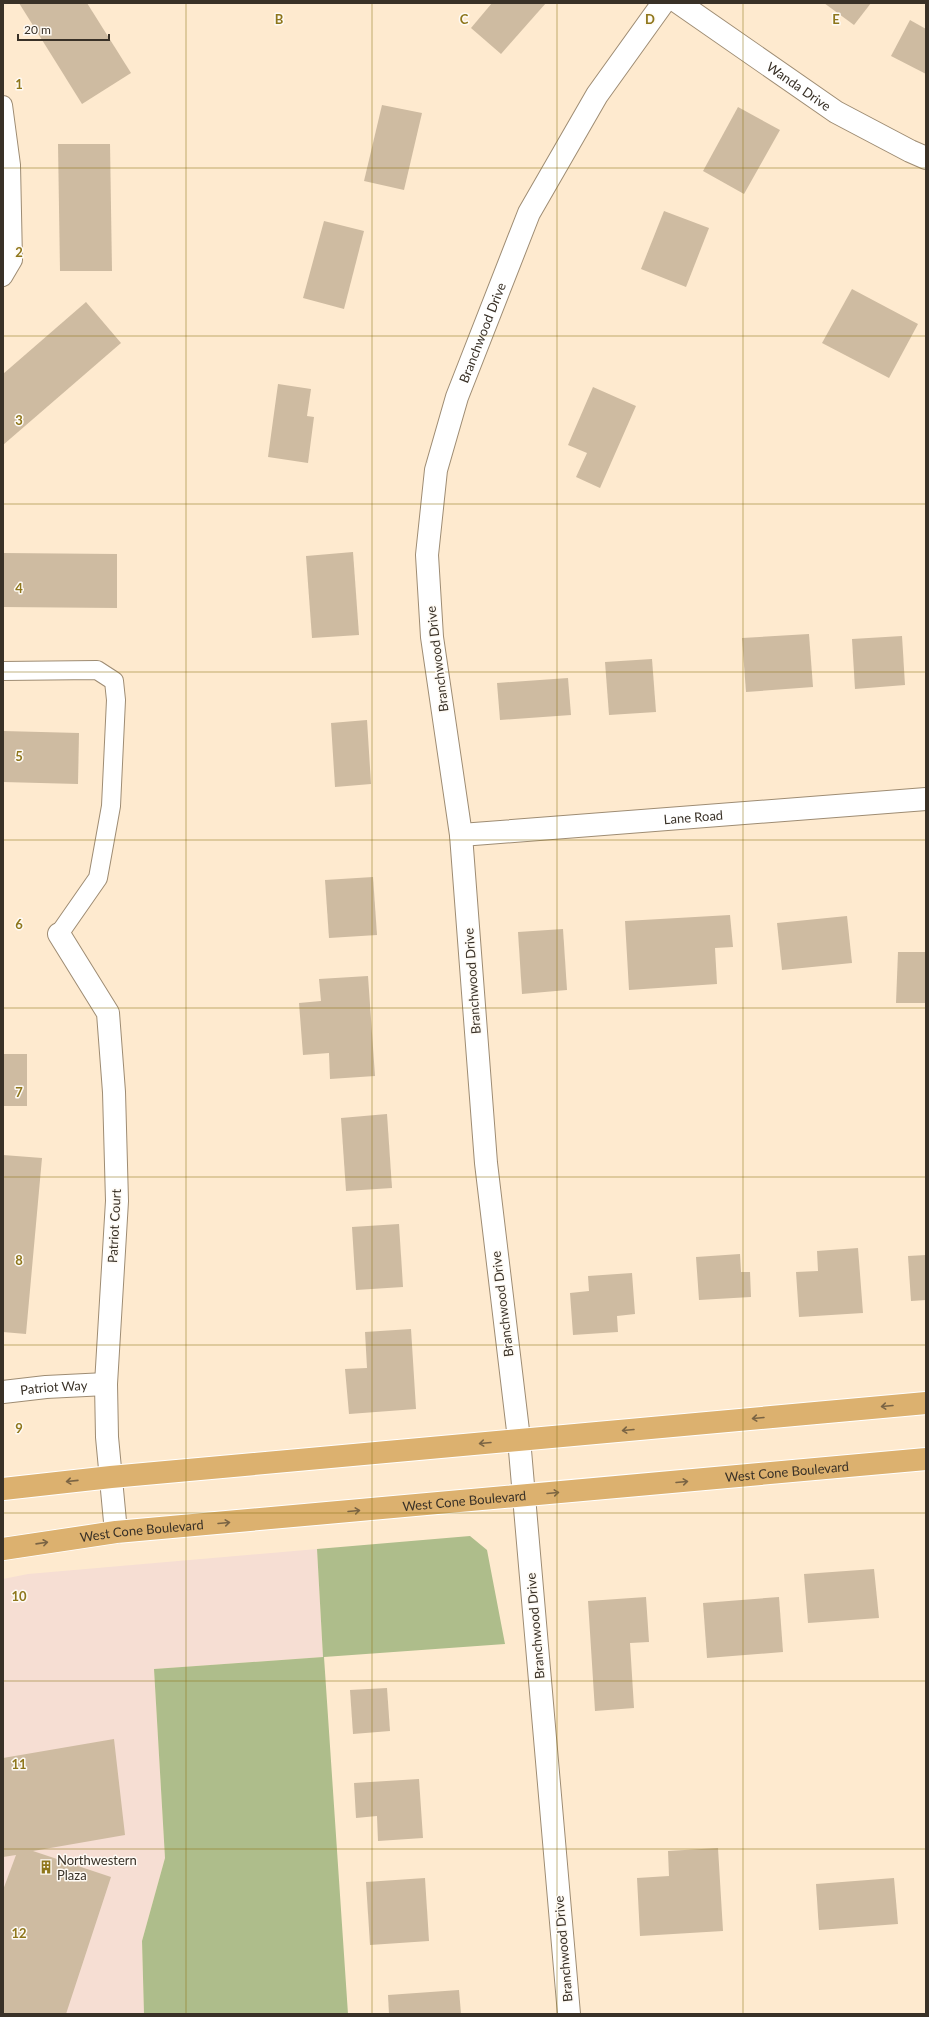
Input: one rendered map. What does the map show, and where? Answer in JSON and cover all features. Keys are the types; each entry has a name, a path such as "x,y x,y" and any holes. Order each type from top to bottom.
{"main road":[{"path":"3,1489 111,1476 926,1403"},
{"name":"West Cone Boulevard","path":"3,1549 116,1532 926,1459"}],"street":[{"name":"Branchwood Drive","path":"569,2014 518,1440 486,1162 461,835 432,638 427,555 436,470 457,397 529,213 597,95 663,3"},
{"name":"Wanda Drive","path":"679,3 836,112 926,158"},
{"name":"Lane Road","path":"461,835 926,800"},
{"name":"Patriot Court","path":"58,934 108,1013 114,1092 117,1201 107,1333 106,1384 107,1437 116,1532"},
{"name":"Patriot Way","path":"3,1392 46,1387 106,1384"}],"lane":[{"path":"3,105 13,260 3,277"},
{"path":"3,671 97,670 114,681 116,700 111,806 98,878 58,934"}],"shaded area":[{"name":"Northwestern Plaza","path":"317,1549 323,1657 154,1669 165,1858 142,1941 144,2014 3,2014 3,1579 28,1574"}],"green space":[{"path":"470,1536 487,1550 505,1644 324,1657 348,2014 144,2014 142,1941 165,1858 154,1669 323,1657 317,1549"}],"building":[{"path":"19,3 87,3 131,73 82,104"},
{"path":"492,3 546,3 501,54 471,28"},
{"path":"824,3 871,3 854,25"},
{"path":"910,20 926,29 926,74 891,56"},
{"path":"382,105 422,113 404,190 364,181"},
{"path":"738,107 780,130 744,194 703,171"},
{"path":"58,144 110,144 112,271 60,271"},
{"path":"664,211 709,228 686,287 641,269"},
{"path":"324,221 364,231 344,309 303,298"},
{"path":"852,289 918,324 889,378 822,343"},
{"path":"86,302 121,343 3,445 3,374"},
{"path":"278,384 311,389 307,416 314,417 308,463 268,457"},
{"path":"593,387 636,406 600,488 576,477 587,453 568,445"},
{"path":"353,552 359,635 312,638 306,556"},
{"path":"3,553 117,554 117,608 3,607"},
{"path":"809,634 813,687 746,692 742,638"},
{"path":"902,636 905,685 855,689 852,639"},
{"path":"652,659 656,712 609,715 605,662"},
{"path":"568,678 571,715 500,720 497,683"},
{"path":"367,720 371,784 335,787 331,723"},
{"path":"3,731 79,733 78,784 3,782"},
{"path":"373,877 377,935 329,938 325,880"},
{"path":"730,915 733,947 715,948 717,984 629,990 625,921"},
{"path":"847,916 852,963 782,970 777,923"},
{"path":"563,929 567,990 522,994 518,932"},
{"path":"898,952 926,952 926,1003 896,1003"},
{"path":"368,976 375,1076 330,1079 329,1053 303,1055 299,1003 321,1001 319,979"},
{"path":"3,1054 27,1054 27,1106 3,1106"},
{"path":"387,1114 392,1188 346,1191 341,1118"},
{"path":"3,1155 42,1158 26,1334 3,1332"},
{"path":"399,1224 403,1287 356,1290 352,1227"},
{"path":"858,1248 863,1313 799,1317 796,1272 818,1271 817,1251"},
{"path":"740,1254 741,1272 750,1272 751,1297 699,1300 696,1257"},
{"path":"926,1255 926,1300 911,1301 908,1256"},
{"path":"632,1273 635,1314 617,1316 618,1332 573,1335 570,1293 589,1291 588,1276"},
{"path":"411,1329 416,1409 349,1414 345,1369 367,1368 365,1332"},
{"path":"874,1569 879,1618 808,1623 804,1574"},
{"path":"646,1597 649,1642 630,1643 634,1708 595,1711 588,1601"},
{"path":"779,1597 783,1652 707,1658 703,1603"},
{"path":"387,1688 390,1731 353,1734 350,1690"},
{"name":"Northwestern Plaza","path":"114,1739 125,1835 33,1851 111,1877 66,2014 3,2014 3,1890 16,1855 3,1857 3,1758"},
{"path":"419,1779 423,1838 378,1841 377,1816 356,1818 354,1783"},
{"path":"718,1848 723,1931 640,1936 637,1878 669,1876 668,1851"},
{"path":"425,1878 429,1941 370,1945 366,1882"},
{"path":"894,1878 898,1924 819,1930 816,1884"},
{"path":"459,1990 461,2014 389,2014 388,1995"}],"place":[{"name":"Northwestern Plaza","path":"46,1867"}]}
